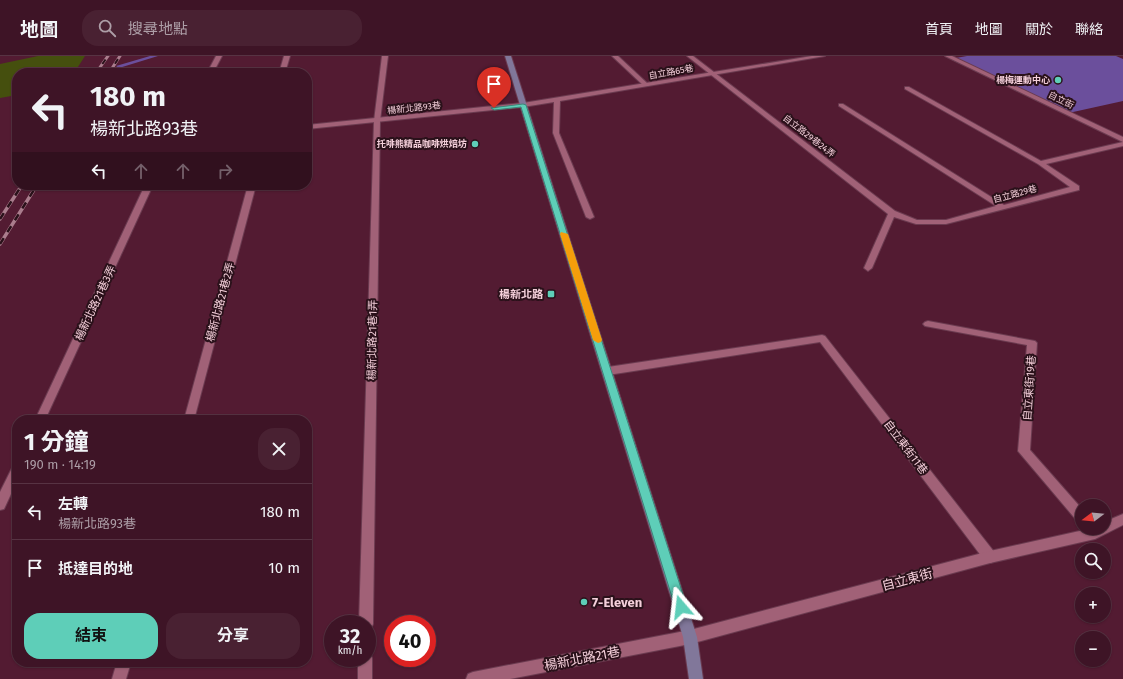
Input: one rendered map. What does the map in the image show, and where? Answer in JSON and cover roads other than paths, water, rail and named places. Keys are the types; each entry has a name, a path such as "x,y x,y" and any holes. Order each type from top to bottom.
{"street":[{"path":"213,68 219,56"},
{"path":"283,68 287,56"},
{"name":"楊新北路21巷1弄","path":"366,615 377,121 385,56"},
{"path":"508,56 608,371 690,637 696,679"},
{"path":"615,56 646,85"},
{"name":"自立路29巷24弄","path":"690,56 892,214"},
{"name":"自立路65巷","path":"523,105 822,56"},
{"name":"自立街","path":"948,56 1123,140"},
{"path":"908,88 1040,163 1123,144"},
{"path":"558,100 556,133 590,217"},
{"name":"楊新北路93巷","path":"312,127 523,105"},
{"path":"841,105 1004,208"},
{"name":"自立路29巷","path":"892,214 916,222 946,222 1076,188 1040,163"},
{"name":"楊新北路21巷3弄","path":"42,415 147,190"},
{"name":"楊新北路21巷2弄","path":"190,415 251,190"},
{"path":"868,268 892,214"},
{"name":"自立東街19巷","path":"928,324 1032,342 1024,451 1075,510"},
{"name":"自立東街11巷","path":"608,371 822,338 990,557"},
{"path":"0,505 12,480"},
{"name":"自立東街","path":"1111,523 1123,519"},
{"name":"自立東街","path":"690,637 1075,535"},
{"name":"楊新北路21巷","path":"473,679 690,637"},
{"path":"119,679 123,667"},
{"path":"365,667 365,679"}],"waterway":[{"path":"119,66 156,56"}],"railway":[{"path":"100,68 108,56"},
{"path":"112,68 120,56"},
{"path":"0,219 19,190"},
{"path":"0,244 34,190"}],"place":[{"name":"楊梅運動中心","path":"1058,80"},
{"name":"托啡熊精品咖啡烘焙坊","path":"475,144"},
{"name":"楊新北路","path":"551,294"},
{"name":"7-Eleven","path":"584,602"}]}
